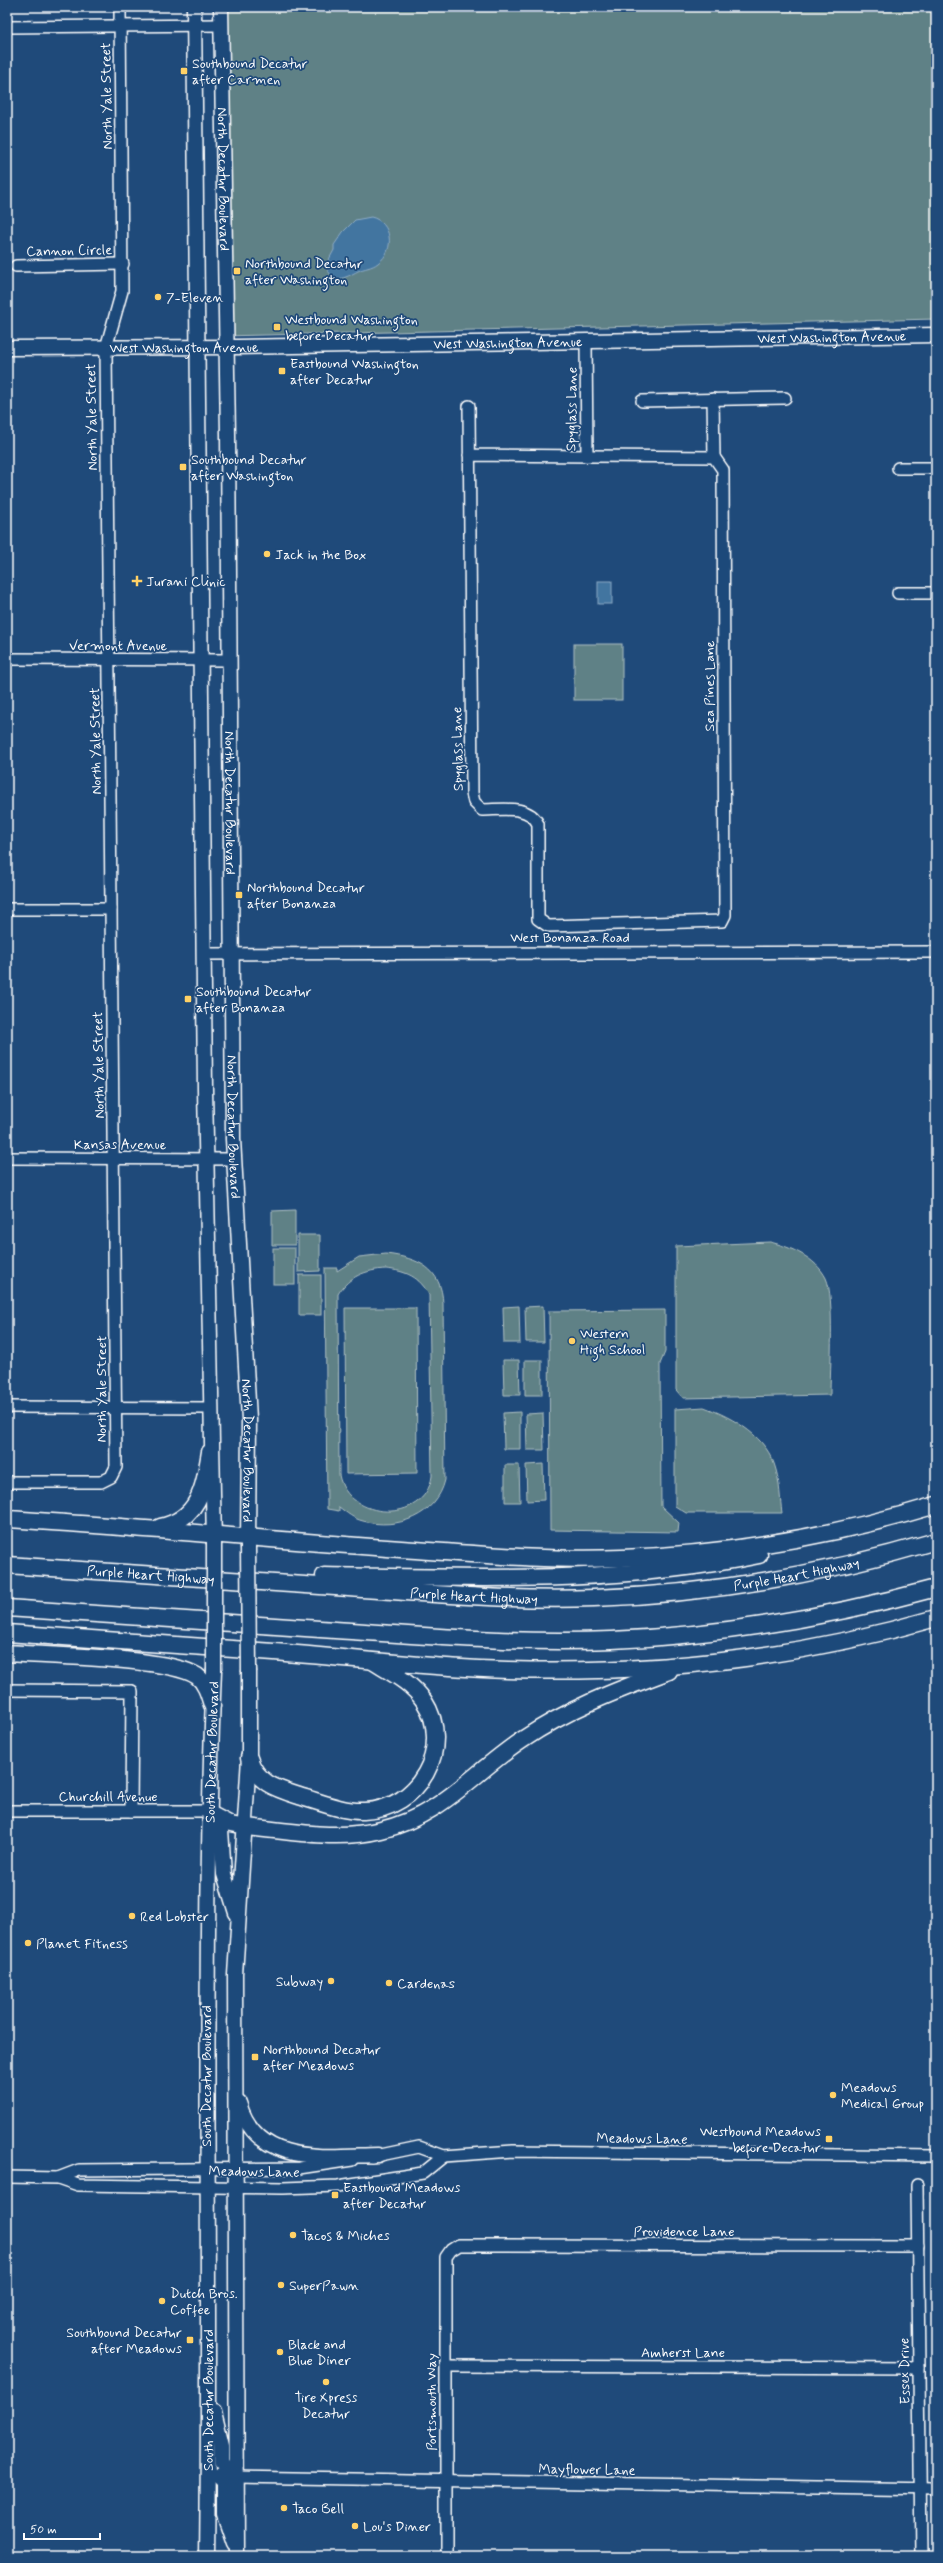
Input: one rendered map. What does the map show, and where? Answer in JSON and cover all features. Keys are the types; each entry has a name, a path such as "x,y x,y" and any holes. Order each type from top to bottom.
{"highway":[{"path":"153,1528 174,1523 191,1512 201,1491 210,1452"},
{"path":"7,1520 153,1528 214,1539 511,1557 591,1559 696,1554 824,1534 936,1505"},
{"path":"152,1574 503,1578 608,1576 682,1569 730,1561 790,1549 824,1534"},
{"name":"Purple Heart Highway","path":"7,1564 478,1597 594,1598 686,1591 772,1580 868,1560 936,1541"},
{"path":"7,1608 454,1638 584,1641 688,1635 778,1623 868,1605 936,1588"},
{"path":"7,1633 525,1670 611,1669 691,1664 813,1646 936,1618"},
{"path":"7,1653 138,1662 176,1669 196,1676 201,1680 212,1705"},
{"path":"249,1758 257,1776 269,1785 348,1810 364,1812 380,1809 408,1795 423,1779 433,1760 435,1738 431,1716 414,1690 371,1660"},
{"path":"246,1827 350,1834 380,1830 410,1821 442,1804 507,1750 548,1724 609,1693 691,1664"}],"main road":[{"name":"North Decatur Boulevard","path":"194,7 196,348 203,954 210,1452 214,1539 214,1597"},
{"name":"North Decatur Boulevard","path":"221,7 226,347 233,1159 248,1408 248,1599"},
{"name":"West Washington Avenue","path":"7,348 196,348 936,335"},
{"name":"South Decatur Boulevard","path":"207,2556 208,2385 206,2170 208,1811 214,1670 214,1597"},
{"name":"South Decatur Boulevard","path":"237,2554 238,2477 235,2085 238,1920 246,1827 249,1758 248,1599"},
{"path":"208,1811 226,1822 246,1827"},
{"path":"208,1811 221,1830 224,1874 238,1920"},
{"path":"235,2085 247,2124 257,2136 270,2147 295,2153 378,2155"},
{"path":"208,2385 222,2445 222,2462 228,2473 238,2477"},
{"path":"208,2474 217,2474 224,2482 224,2514 237,2554"}],"street":[{"name":"North Yale Street","path":"7,1482 98,1482 111,1477 116,1467 117,1408 106,348 122,291 120,7"},
{"path":"7,27 221,25"},
{"name":"Cannon Circle","path":"16,266 123,264"},
{"name":"Spyglass Lane","path":"469,455 587,456 586,342"},
{"path":"642,401 785,398"},
{"name":"Sea Pines Lane","path":"713,399 714,457 723,470 724,918"},
{"name":"Spyglass Lane","path":"469,406 472,793 474,802 482,810 526,811 534,816 538,824 538,919 548,926 717,923 722,921 724,918"},
{"path":"587,456 714,457"},
{"path":"898,468 936,468"},
{"path":"898,593 936,593"},
{"name":"Vermont Avenue","path":"7,659 229,660"},
{"path":"7,909 111,909"},
{"name":"West Bonanza Road","path":"203,954 936,952"},
{"name":"Kansas Avenue","path":"7,1158 233,1159"},
{"path":"7,1407 210,1408"},
{"path":"7,1690 132,1691 131,1811"},
{"name":"Churchill Avenue","path":"7,1811 208,1811"},
{"name":"Meadows Lane","path":"58,2178 79,2170 206,2170 312,2167 419,2147 444,2156 513,2152 936,2156"},
{"name":"Meadows Lane","path":"7,2177 58,2178 78,2185 320,2187 395,2178 423,2172 444,2156"},
{"name":"Essex Drive","path":"918,2185 921,2556"},
{"name":"Providence Lane","path":"451,2250 458,2246 918,2246"},
{"name":"Portsmouth Way","path":"446,2556 446,2257 451,2250"},
{"name":"Amherst Lane","path":"447,2366 919,2368"},
{"name":"Mayflower Lane","path":"238,2477 446,2482 936,2489"}],"green space":[{"path":"225,7 936,7 936,319 222,336 219,328"},
{"path":"574,644 622,644 622,700 574,700"},
{"path":"295,1210 295,1245 272,1245 272,1211"},
{"path":"298,1235 320,1235 320,1271 298,1272"},
{"path":"770,1242 802,1254 822,1271 826,1278 829,1287 831,1317 830,1395 683,1398 676,1390 676,1246"},
{"path":"273,1248 295,1248 295,1284 273,1284"},
{"path":"386,1254 408,1258 418,1262 433,1273 442,1292 445,1480 441,1492 434,1503 425,1511 402,1522 389,1524 376,1524 360,1520 351,1516 339,1507 339,1511 327,1509 325,1268 337,1268 337,1271 359,1257","holes":["386,1269 400,1271 417,1279 429,1295 432,1476 426,1492 416,1503 402,1509 386,1511 371,1508 356,1501 345,1490 339,1475 338,1294 353,1278 372,1271"]},
{"path":"299,1275 321,1275 321,1315 299,1315"},
{"path":"519,1306 520,1343 504,1343 503,1307"},
{"path":"543,1306 544,1342 526,1342 525,1307"},
{"path":"345,1308 416,1308 417,1473 346,1474"},
{"path":"665,1310 665,1352 660,1364 661,1506 679,1523 678,1532 550,1530 549,1311"},
{"path":"503,1360 519,1360 520,1395 504,1395"},
{"path":"525,1360 542,1360 542,1395 525,1395"},
{"path":"704,1407 738,1423 758,1438 766,1448 772,1458 776,1470 782,1513 686,1513 675,1506 675,1409"},
{"path":"520,1412 520,1449 504,1449 503,1413"},
{"path":"543,1413 544,1450 527,1450 526,1414"},
{"path":"543,1464 544,1500 527,1501 526,1465"},
{"path":"505,1465 519,1465 520,1502 505,1502"}],"water":[{"path":"371,217 383,224 387,230 389,244 384,257 373,266 360,270 344,278 335,278 329,272 326,265 334,250 334,245 343,232 355,220"},
{"path":"598,581 612,581 612,604 598,604"}],"place":[{"name":"Southbound Decatur after Carmen","path":"184,71"},
{"name":"Northbound Decatur after Washington","path":"237,271"},
{"name":"7-Eleven","path":"158,297"},
{"name":"Westbound Washington before Decatur","path":"277,327"},
{"name":"Eastbound Washington after Decatur","path":"282,371"},
{"name":"Southbound Decatur after Washington","path":"183,467"},
{"name":"Jack in the Box","path":"267,554"},
{"name":"Jurani Clinic","path":"137,581"},
{"name":"Northbound Decatur after Bonanza","path":"239,895"},
{"name":"Southbound Decatur after Bonanza","path":"188,999"},
{"name":"Western High School","path":"572,1341"},
{"name":"Red Lobster","path":"132,1916"},
{"name":"Planet Fitness","path":"28,1943"},
{"name":"Subway","path":"331,1981"},
{"name":"Cardenas","path":"389,1983"},
{"name":"Northbound Decatur after Meadows","path":"255,2057"},
{"name":"Meadows Medical Group","path":"833,2095"},
{"name":"Westbound Meadows before Decatur","path":"829,2139"},
{"name":"Eastbound Meadows after Decatur","path":"335,2195"},
{"name":"Tacos & Miches","path":"293,2235"},
{"name":"SuperPawn","path":"281,2285"},
{"name":"Dutch Bros. Coffee","path":"162,2301"},
{"name":"Southbound Decatur after Meadows","path":"190,2340"},
{"name":"Black and Blue Diner","path":"280,2352"},
{"name":"Tire Xpress Decatur","path":"326,2382"},
{"name":"Taco Bell","path":"284,2508"},
{"name":"Lou's Diner","path":"355,2526"}]}
